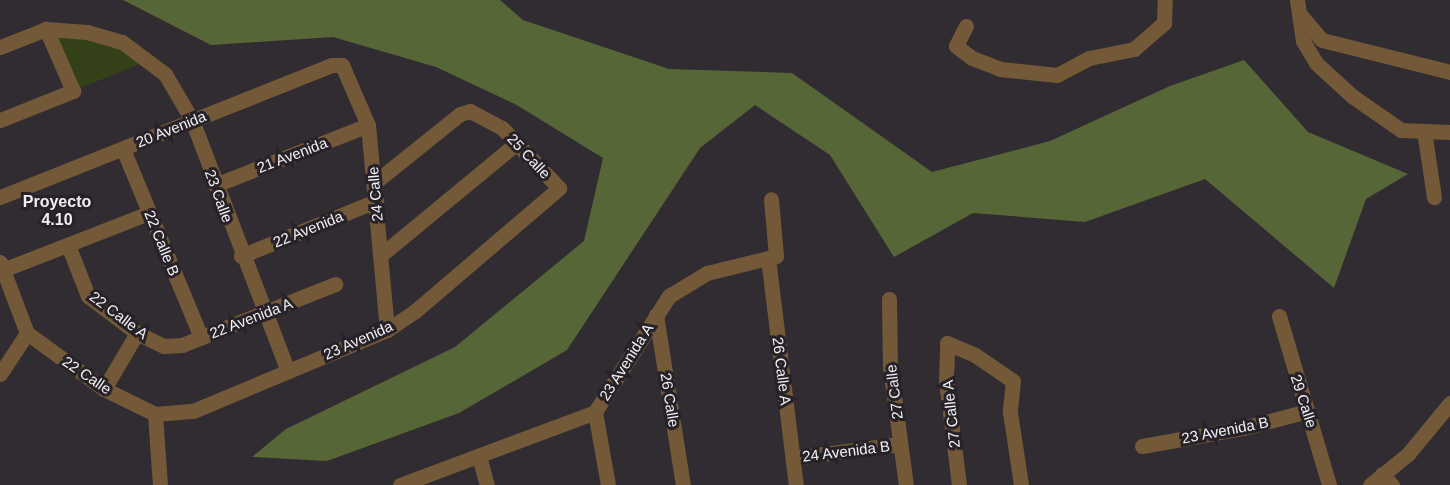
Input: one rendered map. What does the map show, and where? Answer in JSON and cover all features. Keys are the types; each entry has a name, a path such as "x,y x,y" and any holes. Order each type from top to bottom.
{"street":[{"path":"966,27 956,46 972,58 1000,69 1057,75 1089,58 1134,49 1164,22 1165,0"},
{"path":"1298,7 1322,40 1450,72"},
{"path":"1298,7 1303,41 1316,63 1352,96 1401,130 1450,132"},
{"path":"0,47 46,29 73,91 0,120"},
{"name":"23 Calle","path":"46,29 87,32 122,42 165,74 192,120 241,256 288,371"},
{"name":"20 Avenida","path":"0,197 332,65 342,65"},
{"name":"24 Calle","path":"342,65 368,125 387,330"},
{"name":"25 Calle","path":"374,183 466,111 502,128 559,188"},
{"name":"21 Avenida","path":"215,185 368,125"},
{"path":"1424,131 1434,196"},
{"path":"381,255 517,143"},
{"name":"22 Calle B","path":"123,149 201,337"},
{"name":"23 Avenida","path":"155,414 193,411 387,330 414,312 559,188"},
{"name":"26 Calle A","path":"771,199 772,257 796,485"},
{"name":"22 Avenida","path":"241,256 376,201"},
{"path":"0,374 27,333 1,268 150,213"},
{"name":"22 Calle A","path":"68,245 88,296 137,333 164,346"},
{"name":"23 Avenida A","path":"400,485 595,412 669,296 684,283 707,273 772,257"},
{"name":"22 Avenida A","path":"164,346 201,337 335,284"},
{"name":"27 Calle","path":"889,299 890,367 906,485"},
{"name":"26 Calle","path":"656,315 683,485"},
{"name":"29 Calle","path":"1279,316 1329,485"},
{"name":"22 Calle","path":"27,333 104,389 155,414"},
{"path":"104,389 137,333"},
{"name":"27 Calle A","path":"959,485 946,380 947,343 975,355 1013,381 1010,412 1021,485"},
{"path":"1370,485 1387,479 1450,403"},
{"name":"23 Avenida B","path":"1142,446 1243,428 1308,411"},
{"path":"595,412 608,485"},
{"path":"155,414 160,485"},
{"name":"24 Avenida B","path":"793,458 900,444"},
{"path":"479,456 487,485"}],"green space":[{"path":"123,0 500,0 523,20 669,69 792,73 932,172 1050,141 1170,86 1244,60 1308,132 1408,174 1366,199 1334,288 1205,179 1085,222 973,213 894,257 830,155 755,105 700,148 567,350 459,413 327,461 252,457 286,429 455,347 584,241 603,158 515,104 436,67 333,37 211,45"},
{"path":"46,29 87,32 150,60 73,91"}],"district":[{"name":"Proyecto 4.10","path":"57,211"}]}
